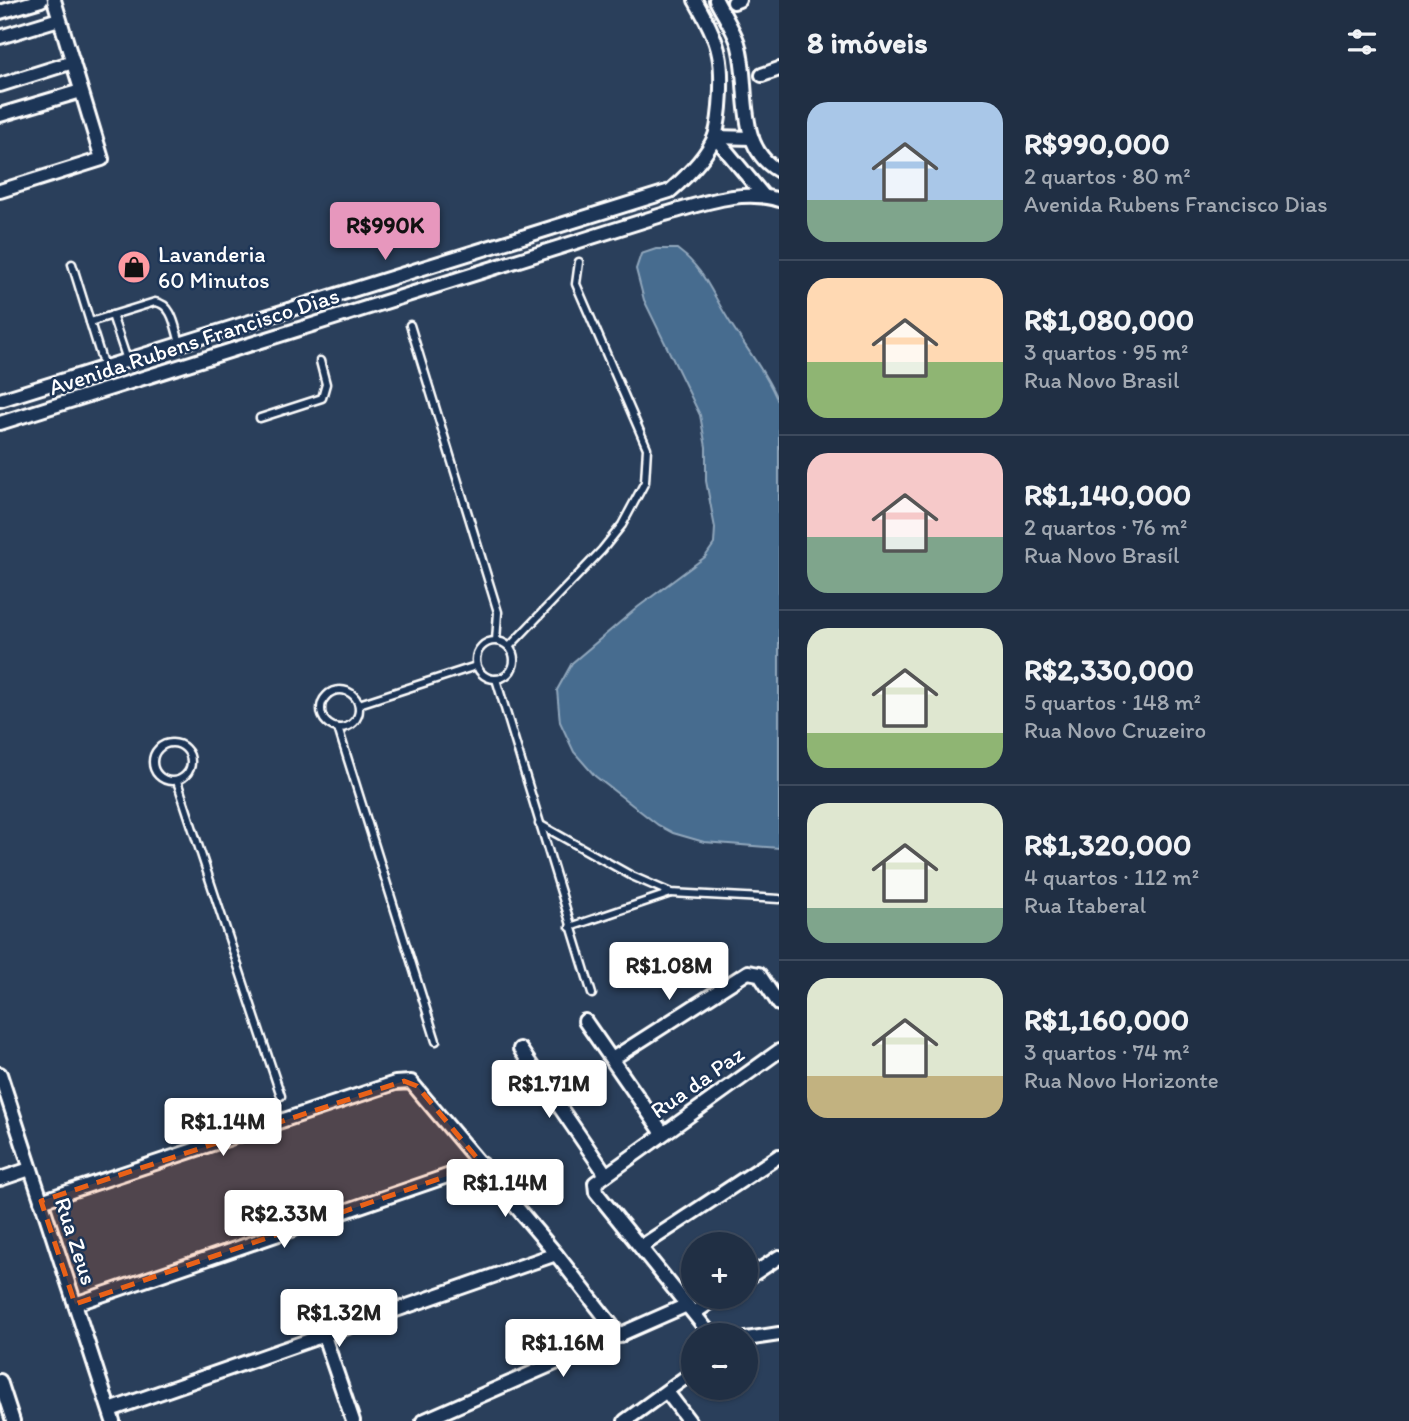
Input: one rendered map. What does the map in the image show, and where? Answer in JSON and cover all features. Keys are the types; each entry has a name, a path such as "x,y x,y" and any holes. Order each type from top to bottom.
{"street":[{"path":"0,12 41,0"},
{"path":"0,191 102,159 54,0"},
{"path":"695,0 719,52 721,74 715,137 763,195"},
{"path":"716,0 738,44 752,138 757,154 779,171"},
{"path":"0,37 60,19"},
{"path":"719,52 738,44"},
{"path":"0,85 73,62"},
{"path":"762,75 779,69"},
{"path":"0,115 81,91"},
{"path":"715,137 752,138"},
{"name":"Avenida Rubens Francisco Dias","path":"0,400 670,191 684,180 715,137"},
{"name":"Avenida Rubens Francisco Dias","path":"0,423 237,351 643,221 736,196 763,195 779,200"},
{"path":"612,1059 744,974 754,971 759,974 779,1004"},
{"path":"585,1021 662,1132"},
{"path":"520,1049 605,1173 595,1183 596,1192 681,1296"},
{"name":"Rua da Paz","path":"605,1173 779,1051"},
{"name":"Rua Zeus","path":"0,1074 112,1416"},
{"path":"41,1200 404,1081 417,1086 620,1336"},
{"path":"642,1246 779,1156"},
{"path":"75,1304 482,1164"},
{"path":"0,1179 30,1170"},
{"path":"112,1416 324,1336 556,1254"},
{"path":"758,1271 779,1256"},
{"path":"424,1421 620,1336 691,1309 702,1323"},
{"path":"758,1337 779,1334"},
{"path":"324,1336 353,1421"},
{"path":"0,1381 13,1421"},
{"path":"625,1421 681,1381"},
{"path":"667,1392 689,1421"}],"lane":[{"path":"509,647 602,550 622,525 645,482 647,448 576,284 579,262"},
{"path":"72,264 104,367"},
{"path":"90,322 155,302 162,303 168,307 180,343"},
{"path":"112,315 127,360"},
{"path":"410,325 498,612 496,641"},
{"path":"260,418 322,398 326,384 320,361"},
{"path":"496,641 509,647 514,658 512,670 496,680 484,676 476,666 477,651 488,642 496,641"},
{"path":"359,704 476,666"},
{"path":"496,680 592,994"},
{"path":"342,690 353,695 359,704 355,721 338,728 328,724 321,714 325,697 342,690"},
{"path":"338,728 436,1041"},
{"path":"167,744 179,744 191,757 190,769 177,781 160,778 153,768 157,751 167,744"},
{"path":"177,781 281,1096"},
{"path":"539,824 632,876 671,893 779,899"},
{"path":"570,927 671,893"}],"highlighted area":[{"path":"404,1081 417,1086 482,1164 75,1304 41,1201"}],"water":[{"path":"656,249 677,249 699,271 761,369 779,404 779,848 704,842 673,833 658,825 595,776 574,752 560,722 557,690 572,663 638,607 705,557 714,544 715,528 706,481 706,447 700,415 644,300 636,269 641,254"}],"place":[{"name":"Lavanderia 60 Minutos","path":"134,267"}]}
